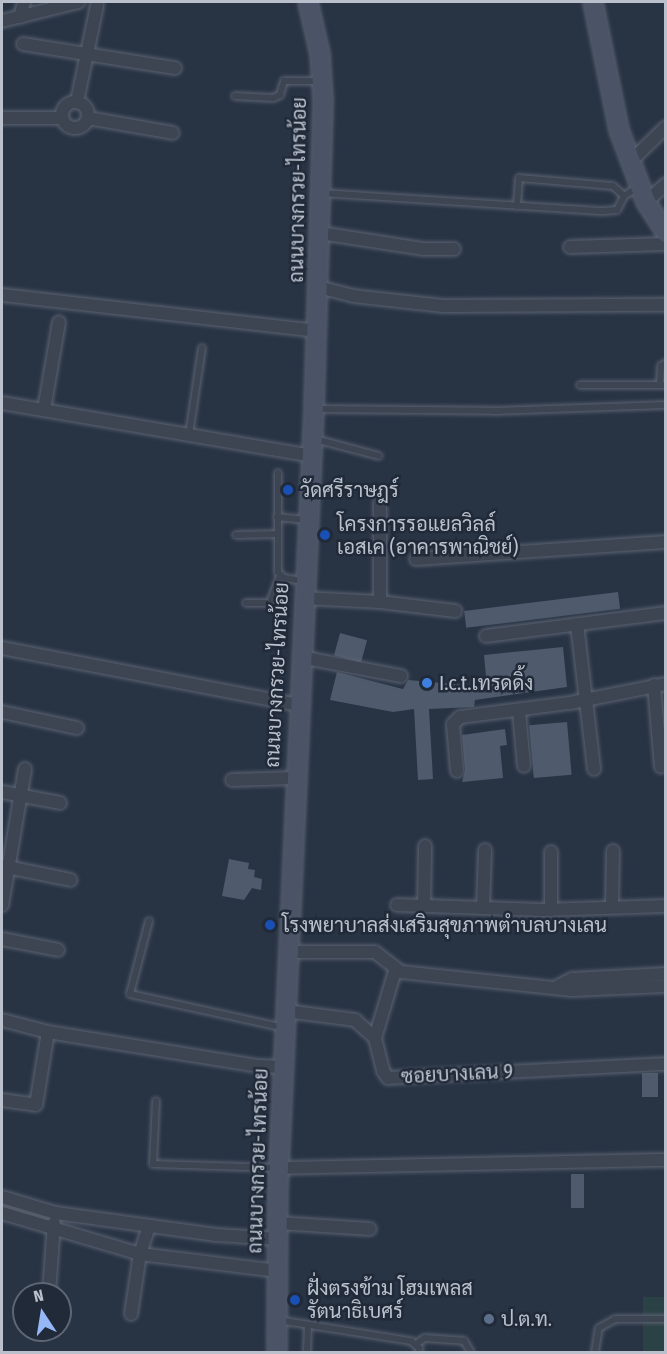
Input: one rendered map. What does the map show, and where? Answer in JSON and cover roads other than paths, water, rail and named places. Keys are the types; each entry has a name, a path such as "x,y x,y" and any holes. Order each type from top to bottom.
{"main road":[{"name":"ถนนบางกรวย-ไทรน้อย","path":"277,1353 279,1168 287,952 297,705 314,409 321,193 322,81 308,2"},
{"path":"593,2 637,194 666,233"}],"street":[{"path":"20,17 24,2"},
{"path":"2,21 79,2"},
{"path":"77,102 99,3"},
{"path":"23,44 175,68"},
{"path":"2,118 61,118 72,129 82,126 88,118 86,108 77,102 67,104 61,118"},
{"path":"88,118 173,133"},
{"path":"630,162 666,127"},
{"path":"637,194 666,184"},
{"path":"320,233 423,249 454,249"},
{"path":"570,247 666,244"},
{"path":"318,287 353,296 443,306 666,306"},
{"path":"2,295 316,331"},
{"path":"44,410 59,322"},
{"path":"2,403 189,435 311,447"},
{"path":"380,502 380,602"},
{"path":"416,559 666,542"},
{"path":"304,590 455,611"},
{"path":"486,636 666,613"},
{"path":"577,624 594,769"},
{"path":"2,648 297,705"},
{"path":"300,657 400,676"},
{"path":"457,771 455,720 519,711 660,685 660,767"},
{"path":"519,711 524,766"},
{"path":"2,712 77,728"},
{"path":"2,905 5,867 25,769"},
{"path":"232,780 294,778"},
{"path":"2,792 60,802"},
{"path":"424,906 425,846"},
{"path":"483,908 485,850"},
{"path":"612,907 613,851"},
{"path":"551,852 551,910"},
{"path":"5,867 71,879"},
{"path":"397,905 551,910 666,906"},
{"path":"2,939 58,950"},
{"path":"287,952 375,952 394,970 558,986 572,990 666,986"},
{"path":"285,1019 355,1020 375,1038 394,970"},
{"path":"558,986 572,979 666,974"},
{"path":"2,1020 48,1032 284,1067"},
{"path":"2,1100 36,1105 48,1032"},
{"name":"ซอยบางเลน 9","path":"375,1038 383,1071 388,1078 666,1064"},
{"path":"279,1168 666,1160"},
{"path":"2,1197 56,1213 149,1227 278,1231 370,1229"},
{"path":"2,1213 140,1254 278,1271"},
{"path":"50,1282 56,1213"},
{"path":"131,1314 140,1254 149,1227"}],"lane":[{"path":"235,96 273,98 280,95 284,81 322,81"},
{"path":"517,206 519,178 613,186 637,194"},
{"path":"321,193 617,210 637,194"},
{"path":"189,435 202,348"},
{"path":"580,385 663,385 661,366 666,363"},
{"path":"314,409 494,411 666,405"},
{"path":"311,447 379,456"},
{"path":"246,603 270,603 280,575 277,517 278,473"},
{"path":"277,517 307,520"},
{"path":"236,535 278,534"},
{"path":"280,575 304,590"},
{"path":"149,921 130,994 285,1019"},
{"path":"156,1101 153,1164 279,1168"},
{"path":"595,1353 599,1328 615,1319 666,1319"},
{"path":"277,1320 416,1344 425,1338 464,1341 471,1353"},
{"path":"307,1353 308,1325"},
{"path":"416,1344 419,1353"}],"place":[{"name":"วัดศรีราษฎร์","path":"288,490"},
{"name":"โครงการรอแยลวิลล์ เอสเค (อาคารพาณิชย์)","path":"325,535"},
{"name":"I.c.t.เทรดดิ้ง","path":"427,683"},
{"name":"โรงพยาบาลส่งเสริมสุขภาพตำบลบางเลน","path":"270,925"},
{"name":"ฝั่งตรงข้าม โฮมเพลส รัตนาธิเบศร์","path":"295,1300"},
{"name":"ป.ต.ท.","path":"489,1319"}]}
